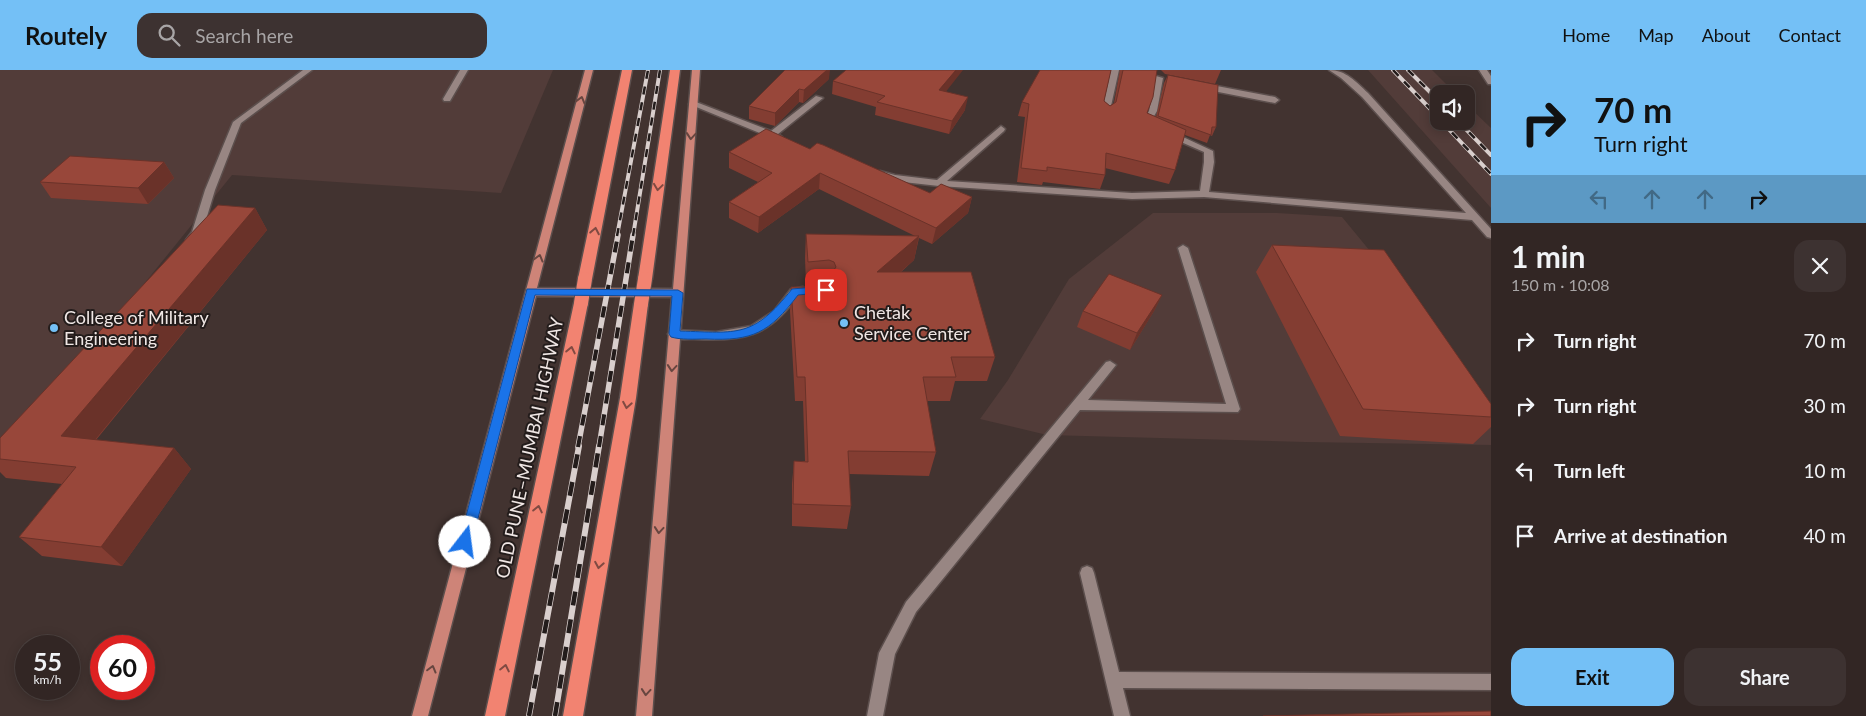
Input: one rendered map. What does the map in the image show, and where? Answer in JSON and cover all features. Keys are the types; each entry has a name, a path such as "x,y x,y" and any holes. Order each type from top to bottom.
{"highway":[{"name":"OLD PUNE–MUMBAI HIGHWAY","path":"495,716 581,303 627,70"},
{"path":"573,716 628,398 675,70"}],"main road":[{"path":"420,716 589,70"},
{"path":"644,716 696,70"},
{"path":"531,292 678,293"}],"street":[{"path":"186,247 197,232 210,190 237,122 308,70"},
{"path":"447,99 464,70"},
{"path":"1105,115 1115,70"},
{"path":"1333,70 1344,76 1365,95 1491,235"},
{"path":"1482,70 1491,82"},
{"path":"1160,76 1153,111 1147,126 1208,150 1209,162 1204,194"},
{"path":"1188,84 1275,100"},
{"path":"772,135 819,98"},
{"path":"693,104 786,142"},
{"path":"939,183 1001,130"},
{"path":"868,171 894,178 939,183 1132,196 1204,194 1475,218"},
{"path":"1078,405 1234,409 1183,248"},
{"path":"674,334 732,336 754,330 778,315 795,292 818,290"},
{"path":"875,716 878,687 887,653 911,608 1110,365"},
{"path":"1087,573 1122,716"},
{"path":"1114,680 1491,682"}],"shaded area":[{"name":"College of Military Engineering","path":"0,70 553,70 501,193 232,175 0,462"},
{"path":"1368,70 1432,70 1447,85 1430,85 1430,130 1475,130 1475,113 1491,128 1491,208"},
{"path":"1153,213 1277,213 1342,217 1412,302 1491,426 1491,445 1047,435 980,419 1008,380 1069,279"}],"building":[{"path":"785,70 827,70 804,90 799,89 775,113 749,106"},
{"path":"846,70 956,70 939,90 968,97 952,121 877,102 885,96 833,81"},
{"path":"1040,70 1111,70 1104,101 1110,106 1116,102 1123,70 1157,70 1153,97 1147,113 1186,130 1175,170 1106,153 1105,175 1047,167 1047,171 1021,168 1029,104 1022,102"},
{"path":"1168,75 1218,85 1216,127 1212,127 1211,135 1158,116"},
{"path":"766,129 810,149 817,143 823,145 930,193 941,184 972,197 936,228 820,173 759,217 729,202 772,173 729,152"},
{"path":"70,156 164,162 138,188 40,182"},
{"path":"218,205 255,208 61,436 174,448 101,547 19,537 76,467 0,459 0,438"},
{"path":"806,234 919,236 877,272 971,272 995,357 951,357 956,377 923,377 936,452 848,451 851,506 793,504 794,461 808,462 805,377 797,377 791,287 809,287 808,272 833,271 836,267 834,262 829,260 808,262"},
{"path":"1272,245 1384,250 1491,404 1491,417 1363,409"},
{"path":"1109,274 1162,295 1137,333 1083,311"},
{"path":"1491,711 1491,716 1263,716"}],"railway":[{"path":"617,236 648,70"},
{"path":"633,236 660,70"},
{"path":"1393,70 1430,109"},
{"path":"1408,70 1430,92"},
{"path":"1449,130 1491,174"},
{"path":"1467,130 1491,155"},
{"path":"578,447 618,235"},
{"path":"599,447 633,235"},
{"path":"529,716 579,446"},
{"path":"555,716 599,446"}],"place":[{"name":"Chetak Service Center","path":"844,323"},
{"name":"College of Military Engineering","path":"54,328"}],"route":[{"path":"465,542 531,292 678,293 674,334 732,336 754,330 778,315 795,292 826,290"}]}
